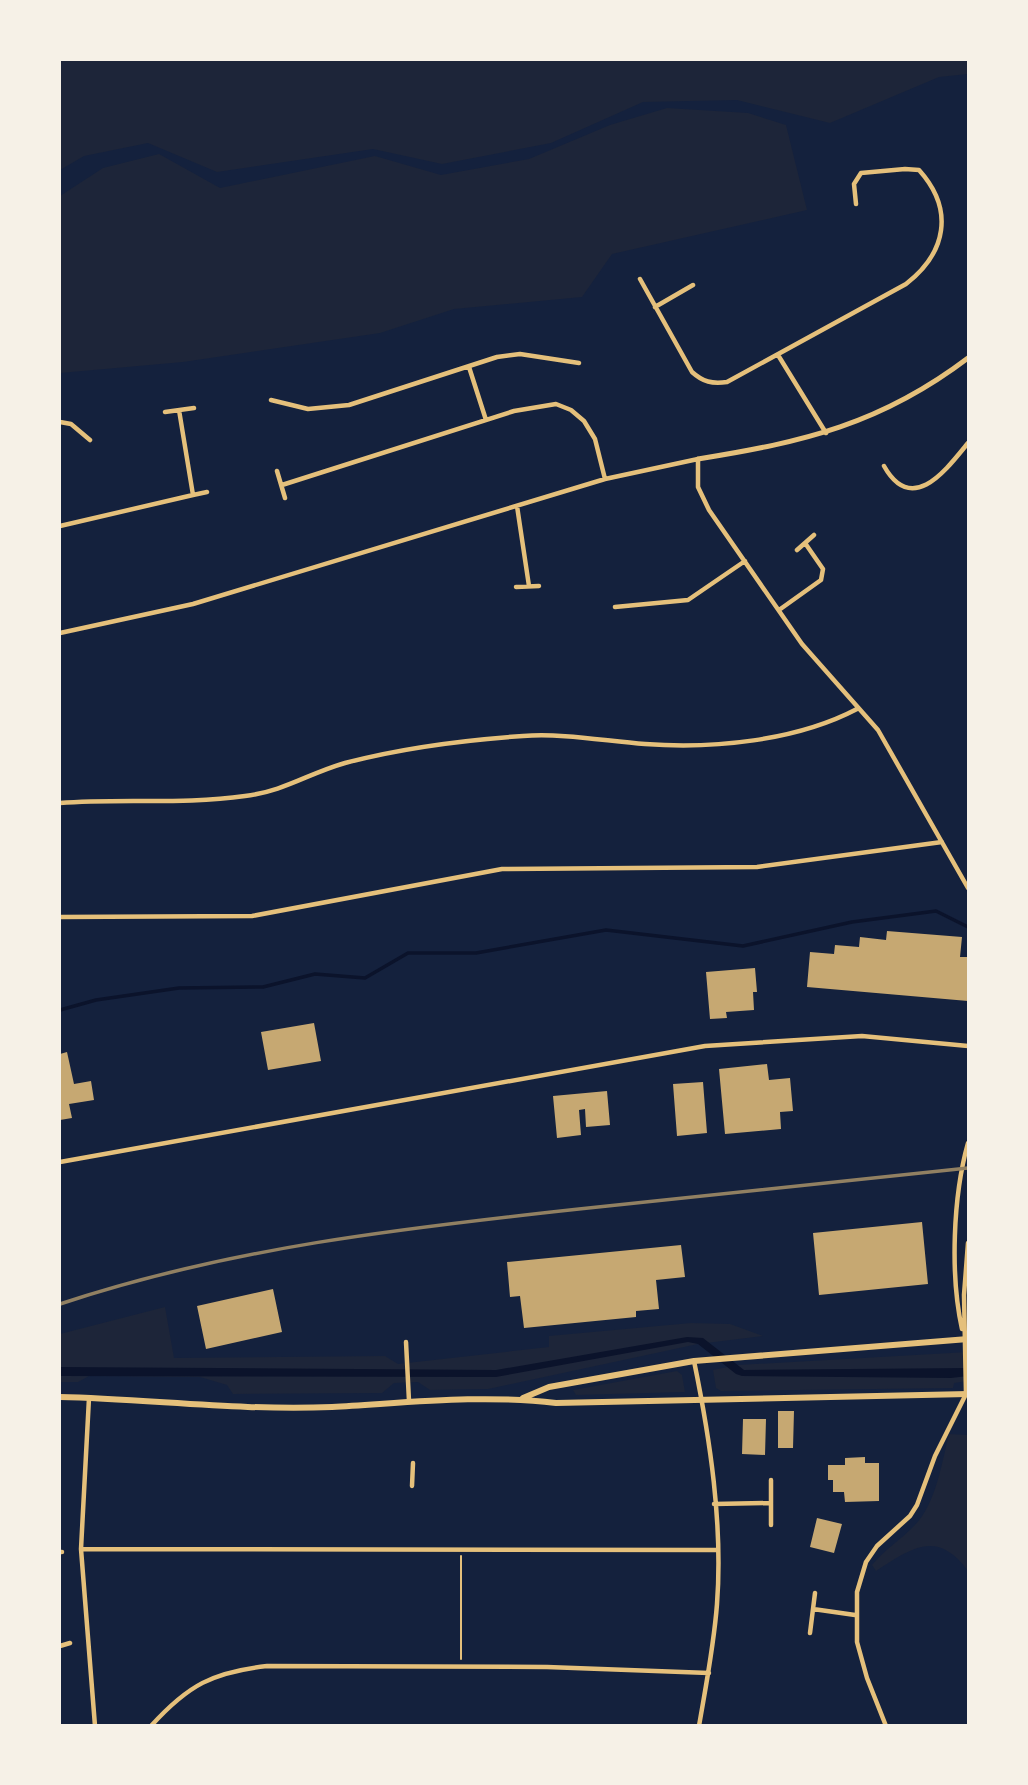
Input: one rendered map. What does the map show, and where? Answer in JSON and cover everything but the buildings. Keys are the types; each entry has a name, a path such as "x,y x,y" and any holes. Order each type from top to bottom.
{"main road":[{"path":"521,1399 549,1387 694,1361 966,1340"},
{"path":"60,1396 205,1404 332,1407 409,1401 521,1399 556,1403 967,1394"}],"street":[{"path":"640,279 692,372 701,380 713,384 727,382 906,284 925,269 936,251 943,229 938,202 930,182 919,170 861,173 854,184 856,204"},
{"path":"655,307 693,285"},
{"path":"271,400 308,409 338,407 497,357 520,354 579,363"},
{"path":"778,355 826,433"},
{"path":"60,633 193,604 605,479 826,433 879,414 936,382 968,358"},
{"path":"469,368 486,420"},
{"path":"282,485 486,420 537,405 556,404 571,410 584,421 595,439 605,479"},
{"path":"165,412 194,408"},
{"path":"179,410 193,495"},
{"path":"60,422 71,424 90,440"},
{"path":"884,466 899,485 914,488 929,485 968,443"},
{"path":"698,459 698,486 704,498 802,643 878,730 968,888"},
{"path":"277,471 285,498"},
{"path":"60,526 207,492"},
{"path":"516,506 529,586"},
{"path":"797,550 814,536"},
{"path":"779,610 821,580 823,569 806,543"},
{"path":"615,607 688,600 745,562"},
{"path":"516,587 539,586"},
{"path":"60,803 97,800 181,802 246,796 288,788 344,764 430,747 525,736 711,747 829,723 857,709"},
{"path":"60,917 252,916 502,869 757,867 942,842"},
{"path":"60,1162 705,1046 862,1036 968,1046"},
{"path":"966,1340 955,1298 958,1205 968,1143"},
{"path":"886,1726 867,1678 857,1642 857,1592 866,1562 877,1546 911,1516 935,1456 967,1394 965,1366 968,1243"},
{"path":"406,1342 409,1401"},
{"path":"694,1361 702,1399 718,1550 717,1604 709,1673 699,1726"},
{"path":"89,1397 81,1549 95,1726"},
{"path":"412,1486 413,1463"},
{"path":"771,1480 771,1525"},
{"path":"715,1504 771,1503"},
{"path":"81,1549 718,1550"},
{"path":"810,1633 815,1593"},
{"path":"813,1609 855,1615"},
{"path":"60,1646 70,1643"},
{"path":"151,1726 183,1693 232,1670 267,1666 709,1673"}],"path":[{"path":"461,1550 461,1667"}],"shaded area":[{"path":"60,60 968,60 968,74 939,77 830,123 737,100 643,102 551,143 442,164 373,149 217,172 148,143 84,156 60,170"},
{"path":"667,108 748,113 786,125 807,210 612,254 582,297 454,309 380,333 183,362 60,373 60,196 103,168 159,154 220,188 375,156 441,175 529,159 610,125"},
{"path":"165,1307 174,1358 385,1356 398,1364 549,1347 549,1336 691,1323 730,1324 763,1336 698,1344 488,1389 430,1390 418,1382 394,1383 382,1393 233,1394 227,1385 200,1377 89,1376 78,1382 60,1382 60,1334"},
{"path":"687,1337 703,1338 744,1370 968,1368 968,1376 742,1376 698,1344 688,1342 496,1377 60,1376 60,1367 496,1370"},
{"path":"968,1352 968,1381 954,1383 953,1388 721,1391 716,1388 713,1370 738,1365"},
{"path":"677,1371 682,1375 685,1392 576,1395 573,1390"},
{"path":"949,1434 967,1435 968,1442 968,1571 957,1558 935,1546 901,1555 876,1571 872,1565 915,1525 928,1505 937,1482"}],"waterway":[{"path":"60,1010 96,1000 179,988 263,987 315,974 365,978 408,953 476,953 606,930 743,946 852,922 936,911 968,927"}],"railway":[{"path":"60,1304 187,1268 252,1254 382,1233 513,1216 968,1168"}]}
